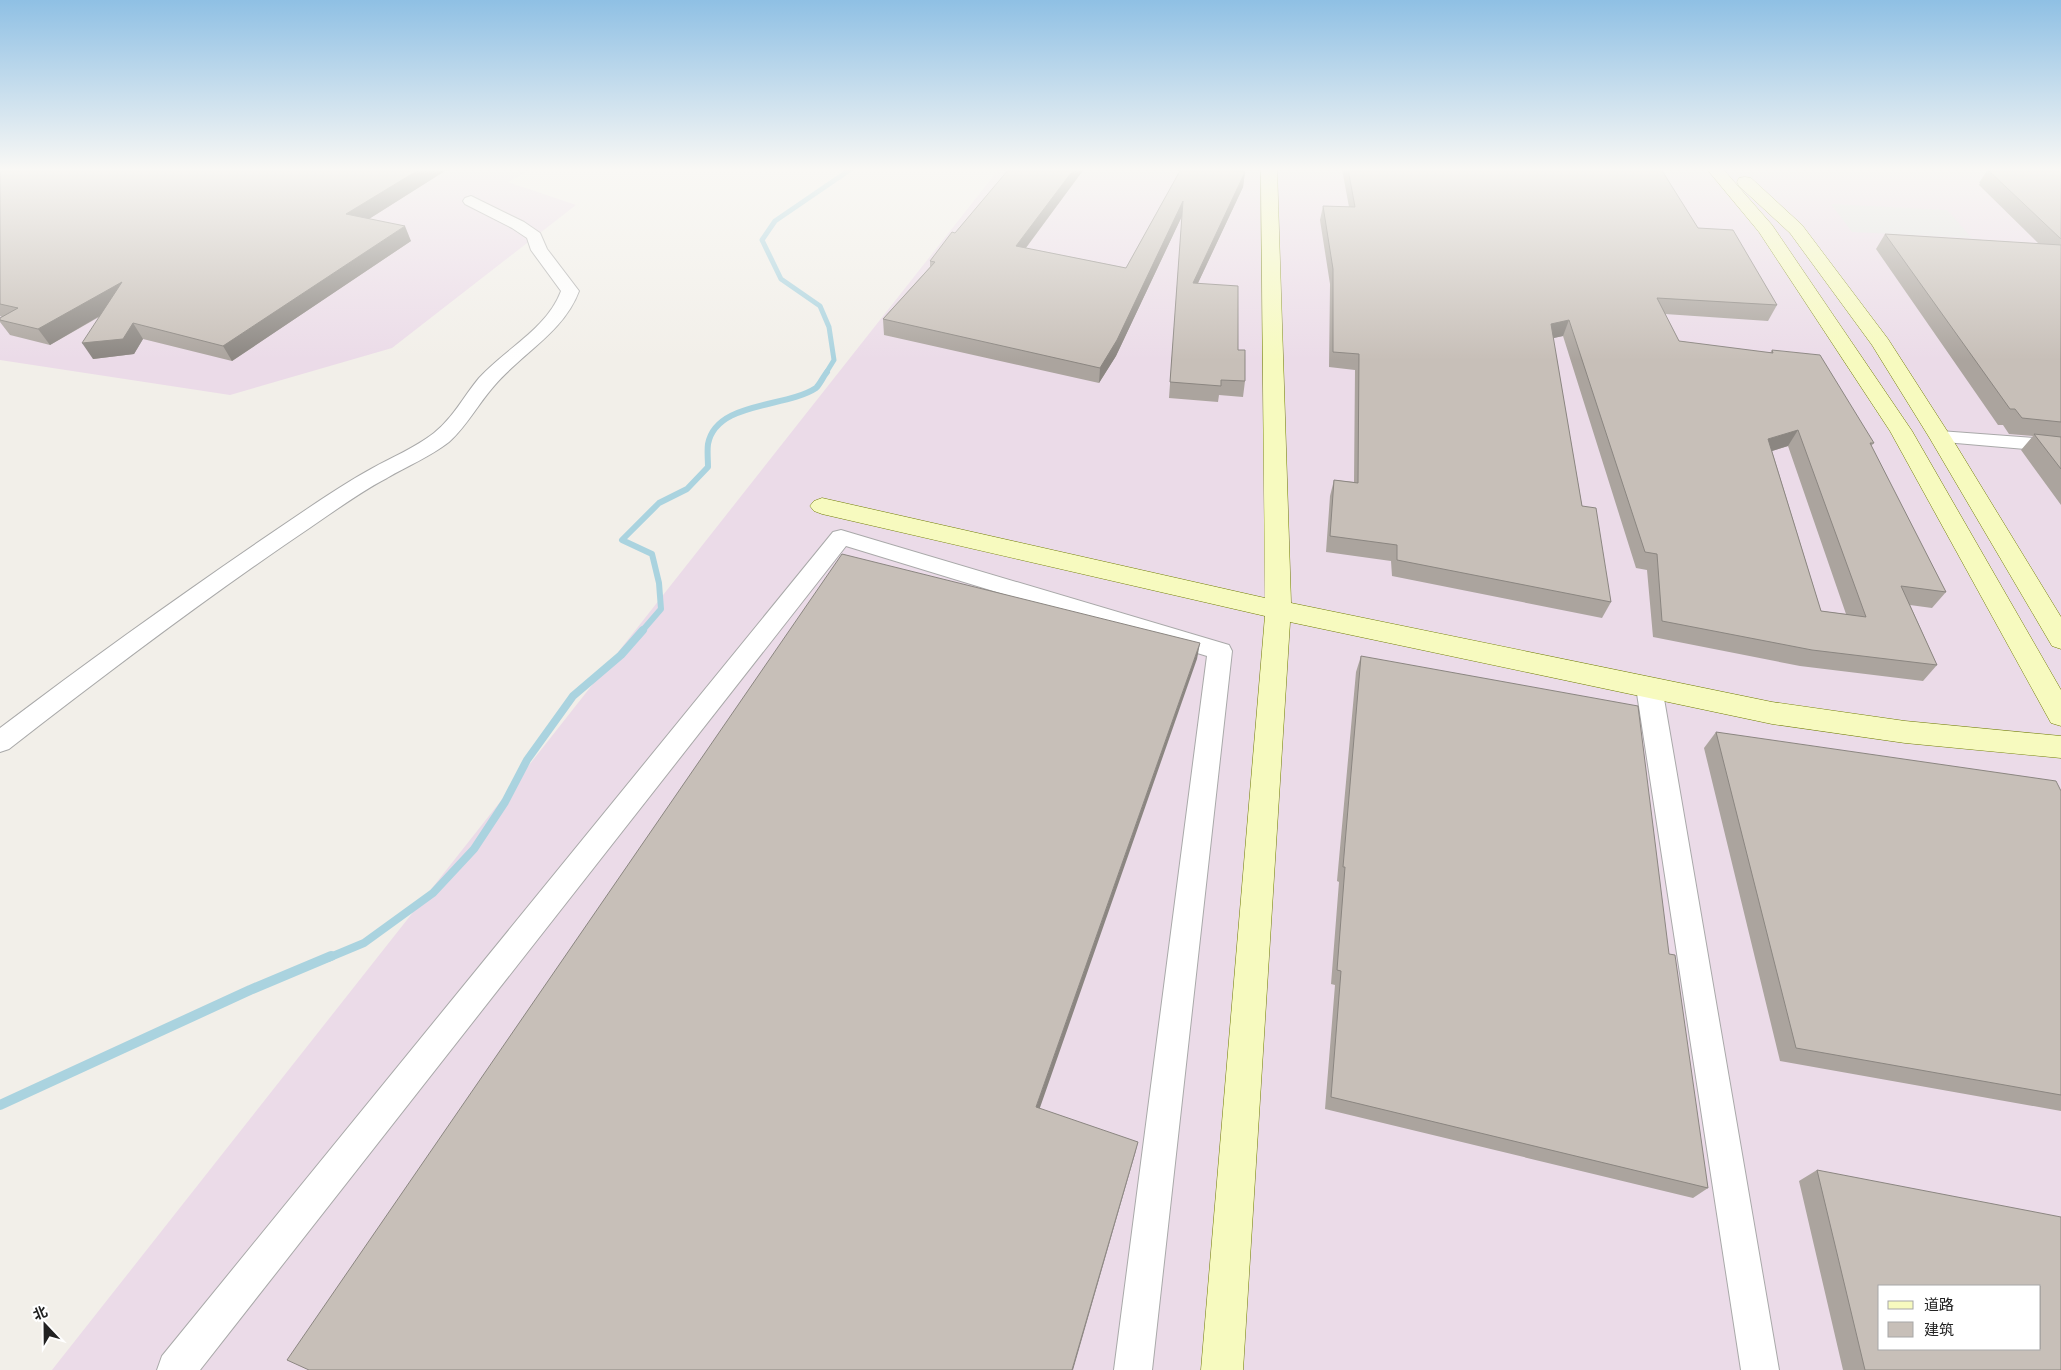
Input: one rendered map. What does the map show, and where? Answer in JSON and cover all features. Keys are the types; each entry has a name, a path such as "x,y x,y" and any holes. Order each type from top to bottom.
{"street":[{"path":"0,742 145,631 251,556 356,486 440,438 460,419 490,378 541,331 569,299 570,291 539,250 534,236 529,233"},
{"path":"1222,1370 1278,610 1270,233"},
{"path":"1769,233 1901,431 2061,714"},
{"path":"1799,233 1881,343 1940,437 2061,639"},
{"path":"1940,437 2061,446"},
{"path":"822,506 1278,610 1772,713 1905,732 2061,747"},
{"path":"176,1370 841,538 1220,651 1134,1370"},
{"path":"1649,687 1760,1370"}],"shaded area":[{"path":"0,233 540,233 392,348 230,395 0,360"},
{"path":"949,233 2061,233 2061,1370 52,1370"},
{"path":"1871,233 1967,233 1972,238"}],"building":[{"path":"0,233 394,233 223,346 133,323 123,339 82,343 122,282 38,329 0,320 0,318 18,308 0,304"},
{"path":"951,233 1026,233 1016,246 1126,268 1145,233 1168,233 1117,340 1100,368 883,319 935,262 930,261"},
{"path":"1181,233 1216,233 1193,283 1238,286 1238,350 1245,350 1245,381 1221,380 1221,386 1170,382"},
{"path":"1327,233 1735,233 1777,305 1657,298 1679,341 1773,353 1772,350 1820,355 1874,443 1870,443 1946,592 1901,586 1937,665 1812,650 1662,621 1657,554 1645,552 1569,320 1551,324 1582,506 1596,508 1611,602 1397,560 1397,545 1330,536 1334,480 1358,483 1359,354 1333,352 1333,269","holes":["1798,430 1866,617 1821,611 1768,439"]},
{"path":"2055,233 2061,233 2061,239"},
{"path":"1885,234 2061,245 2061,422 2022,418 2015,409 2010,409"},
{"path":"2034,434 2061,437 2061,469"},
{"path":"842,554 1200,643 1036,1107 1138,1142 1072,1370 309,1370 287,1360"},
{"path":"1361,656 1638,706 1669,954 1675,955 1708,1188 1331,1097 1341,971 1337,970 1345,867 1343,867"},
{"path":"1716,732 2056,781 2061,791 2061,1095 1796,1048"},
{"path":"1817,1170 2061,1217 2061,1370 1865,1370"}],"waterway":[{"path":"767,233 762,240 781,279 820,306 829,327 834,360 826,373"},
{"path":"642,631 661,609 659,583 652,554 622,540 659,503 687,489 708,467 708,444 714,430 724,420 754,407 788,399 816,388 827,372"},
{"path":"328,958 364,943 433,893 474,849 505,802 527,760 573,696 621,655 643,630"},
{"path":"0,1105 250,990 331,956"}]}
